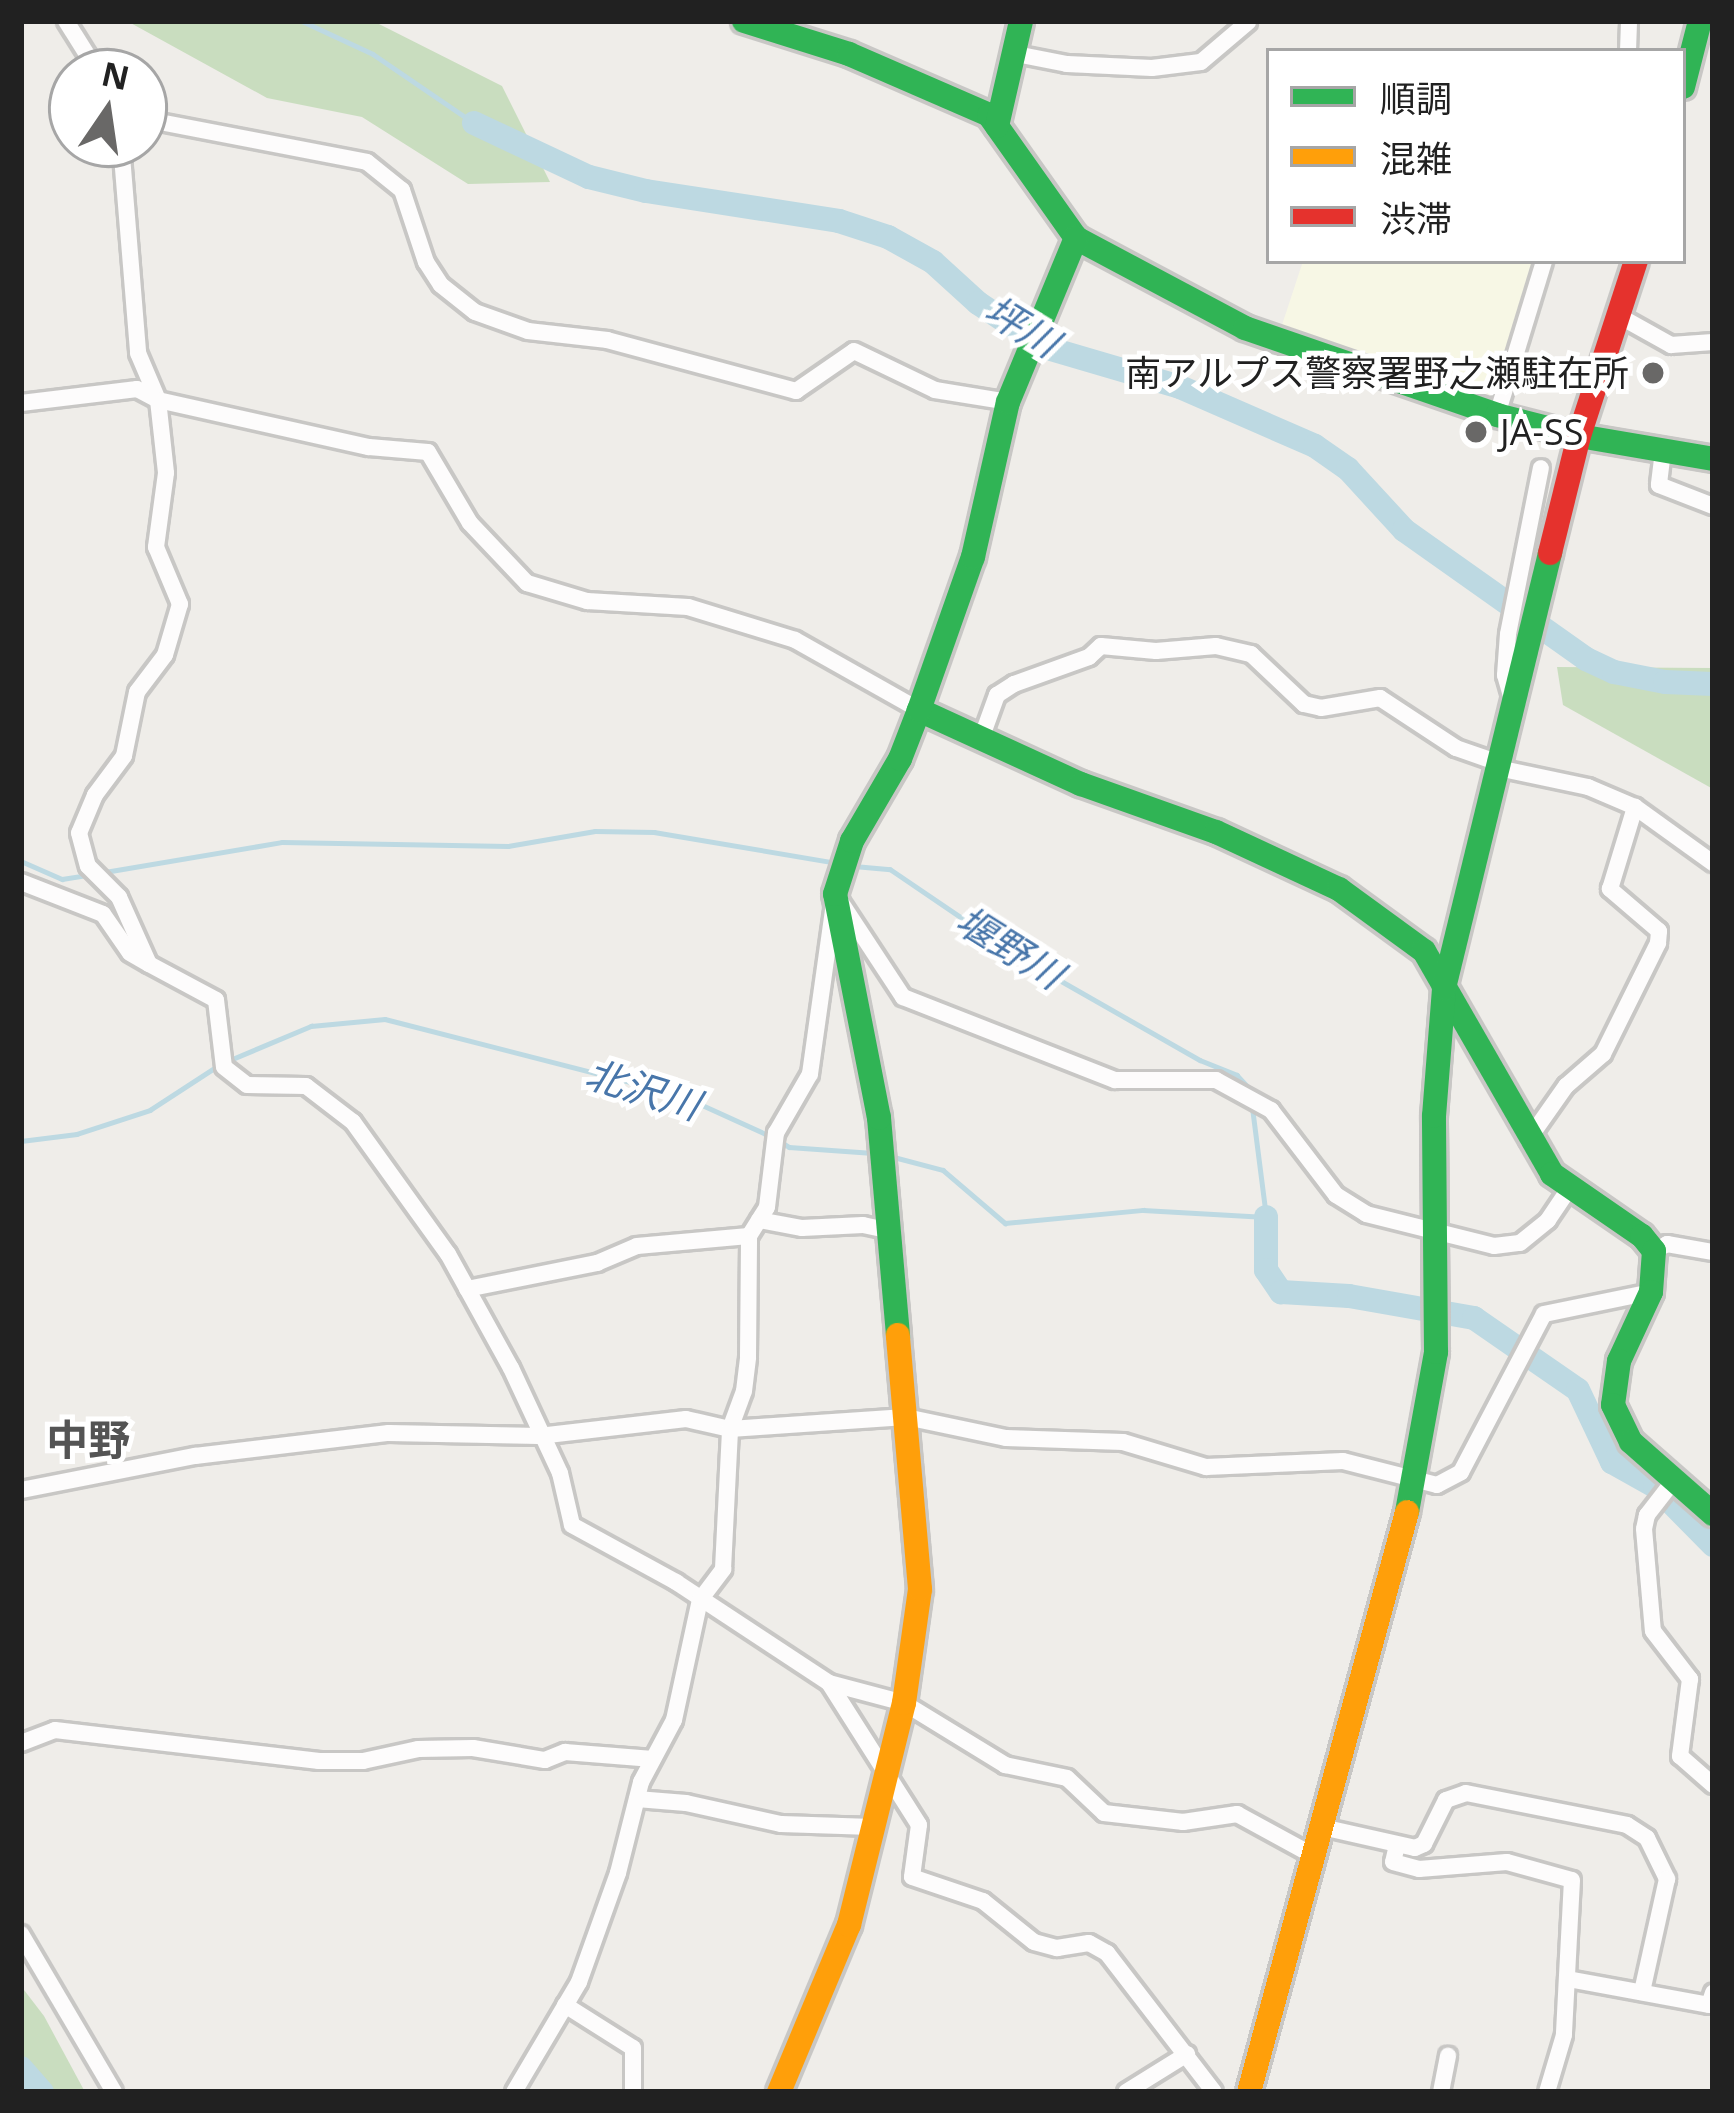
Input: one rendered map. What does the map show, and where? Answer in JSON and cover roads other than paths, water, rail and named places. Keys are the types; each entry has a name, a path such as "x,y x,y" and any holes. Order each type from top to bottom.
{"street":[{"path":"66,21 86,48"},
{"path":"82,41 89,21"},
{"path":"744,21 868,62 977,109 997,126 1076,238 1245,328 1497,416 1579,436 1713,459"},
{"path":"997,126 1021,21"},
{"path":"1686,75 1700,21"},
{"path":"1016,54 1067,64 1152,68 1201,62 1248,22"},
{"path":"168,123 368,162 402,190 426,262 441,285 475,312 528,331 607,340 796,391 854,351 935,390 1011,395"},
{"path":"123,168 137,353 158,400 166,473 156,548 180,604 165,656 137,692 124,756 95,795 79,833 89,866 119,897 149,964"},
{"path":"514,2092 565,2005 618,1873 637,1799 674,1720 700,1600 722,1569 730,1429 748,1357 754,1228 767,1208 775,1141 810,1074 841,874 920,710 974,557 1011,395 1076,238"},
{"path":"1497,416 1543,264"},
{"path":"1249,2092 1415,1482 1431,1402 1436,1335 1434,1116 1444,988 1579,436 1635,264"},
{"path":"1619,316 1671,345 1713,342"},
{"path":"21,403 137,389 158,400 369,447 428,452 470,523 527,584 587,601 688,608 795,640 981,739 1081,784 1216,832 1339,889 1424,951 1528,1141 1569,1190 1642,1236 1654,1251 1651,1292 1619,1361 1613,1405 1631,1442 1713,1514"},
{"path":"1663,451 1659,484 1713,506"},
{"path":"1514,704 1505,675 1508,634 1541,468"},
{"path":"981,739 997,695 1014,684 1089,657 1101,646 1156,650 1216,646 1250,654 1304,704 1321,708 1380,698 1456,748 1499,765 1588,787 1635,807 1713,863"},
{"path":"1528,1141 1566,1086 1604,1054 1658,944 1659,931 1610,889 1635,807"},
{"path":"841,874 904,997 1115,1080 1192,1076 1216,1080 1263,1107 1285,1126 1336,1195 1366,1214 1472,1244 1520,1243 1548,1220 1569,1190"},
{"path":"779,2092 849,1924 904,1703 920,1589 892,1231 841,874"},
{"path":"21,882 103,914 130,953 216,1000 224,1060 248,1085 306,1087 340,1111 448,1253 511,1368 560,1473 572,1526 829,1683 904,1703 1005,1765 1067,1778 1104,1813 1183,1822 1237,1814 1314,1856"},
{"path":"467,1289 597,1263 637,1246 754,1228 863,1225 892,1231"},
{"path":"1654,1251 1667,1244 1713,1252"},
{"path":"21,1490 195,1456 389,1433 539,1436 686,1419 730,1429 907,1417 1006,1438 1123,1442 1206,1467 1343,1461 1415,1482 1451,1482 1461,1472 1538,1322 1555,1308 1651,1292"},
{"path":"1673,1482 1644,1529 1653,1630 1690,1679 1680,1756 1713,1785"},
{"path":"829,1683 919,1825 912,1877 983,1901 1034,1942 1057,1948 1089,1943 1107,1953 1214,2092"},
{"path":"21,1743 55,1730 319,1762 363,1761 418,1749 473,1748 545,1760 565,1752 653,1759"},
{"path":"1322,1827 1397,1845 1424,1844 1446,1800 1466,1793 1627,1825 1647,1838 1666,1879 1642,1992"},
{"path":"637,1799 686,1802 781,1824 872,1827"},
{"path":"1397,1845 1393,1862 1419,1869 1507,1862 1572,1880 1564,2035 1547,2092"},
{"path":"21,1934 114,2092"},
{"path":"1568,1979 1709,2005 1713,1993"},
{"path":"565,2005 634,2048 633,2092"},
{"path":"1126,2092 1187,2054"},
{"path":"1441,2092 1448,2056"}],"waterway":[{"name":"坪川","path":"302,21 373,54 474,123"},
{"name":"坪川","path":"474,123 589,177 646,191 839,221 888,237 933,262 978,303 1044,347 1180,387 1315,446 1348,469 1404,530 1586,659 1614,672 1665,682 1713,684"},
{"name":"堰野川","path":"105,872 282,842 508,846 595,831 654,832 837,863"},
{"name":"堰野川","path":"21,861 62,879 88,875"},
{"name":"堰野川","path":"854,866 890,869 1021,958 1200,1060 1237,1075 1252,1091"},
{"name":"北沢川","path":"230,1060 311,1026 385,1019 678,1094 768,1135"},
{"name":"北沢川","path":"21,1141 77,1134 150,1110 219,1065"},
{"name":"北沢川","path":"890,1156 943,1170 1005,1223 1143,1210 1266,1217 1252,1108"},
{"name":"北沢川","path":"778,1140 789,1147 873,1153"},
{"name":"堰野川","path":"1266,1217 1266,1270 1281,1292 1349,1296 1474,1318 1578,1390 1612,1462 1655,1486 1713,1545"},
{"path":"21,2068 42,2092"}],"place":[{"name":"南アルプス警察署野之瀬駐在所","path":"1653,373"},
{"name":"JA-SS","path":"1476,432"}],"district":[{"name":"中野","path":"88,1439"}]}
